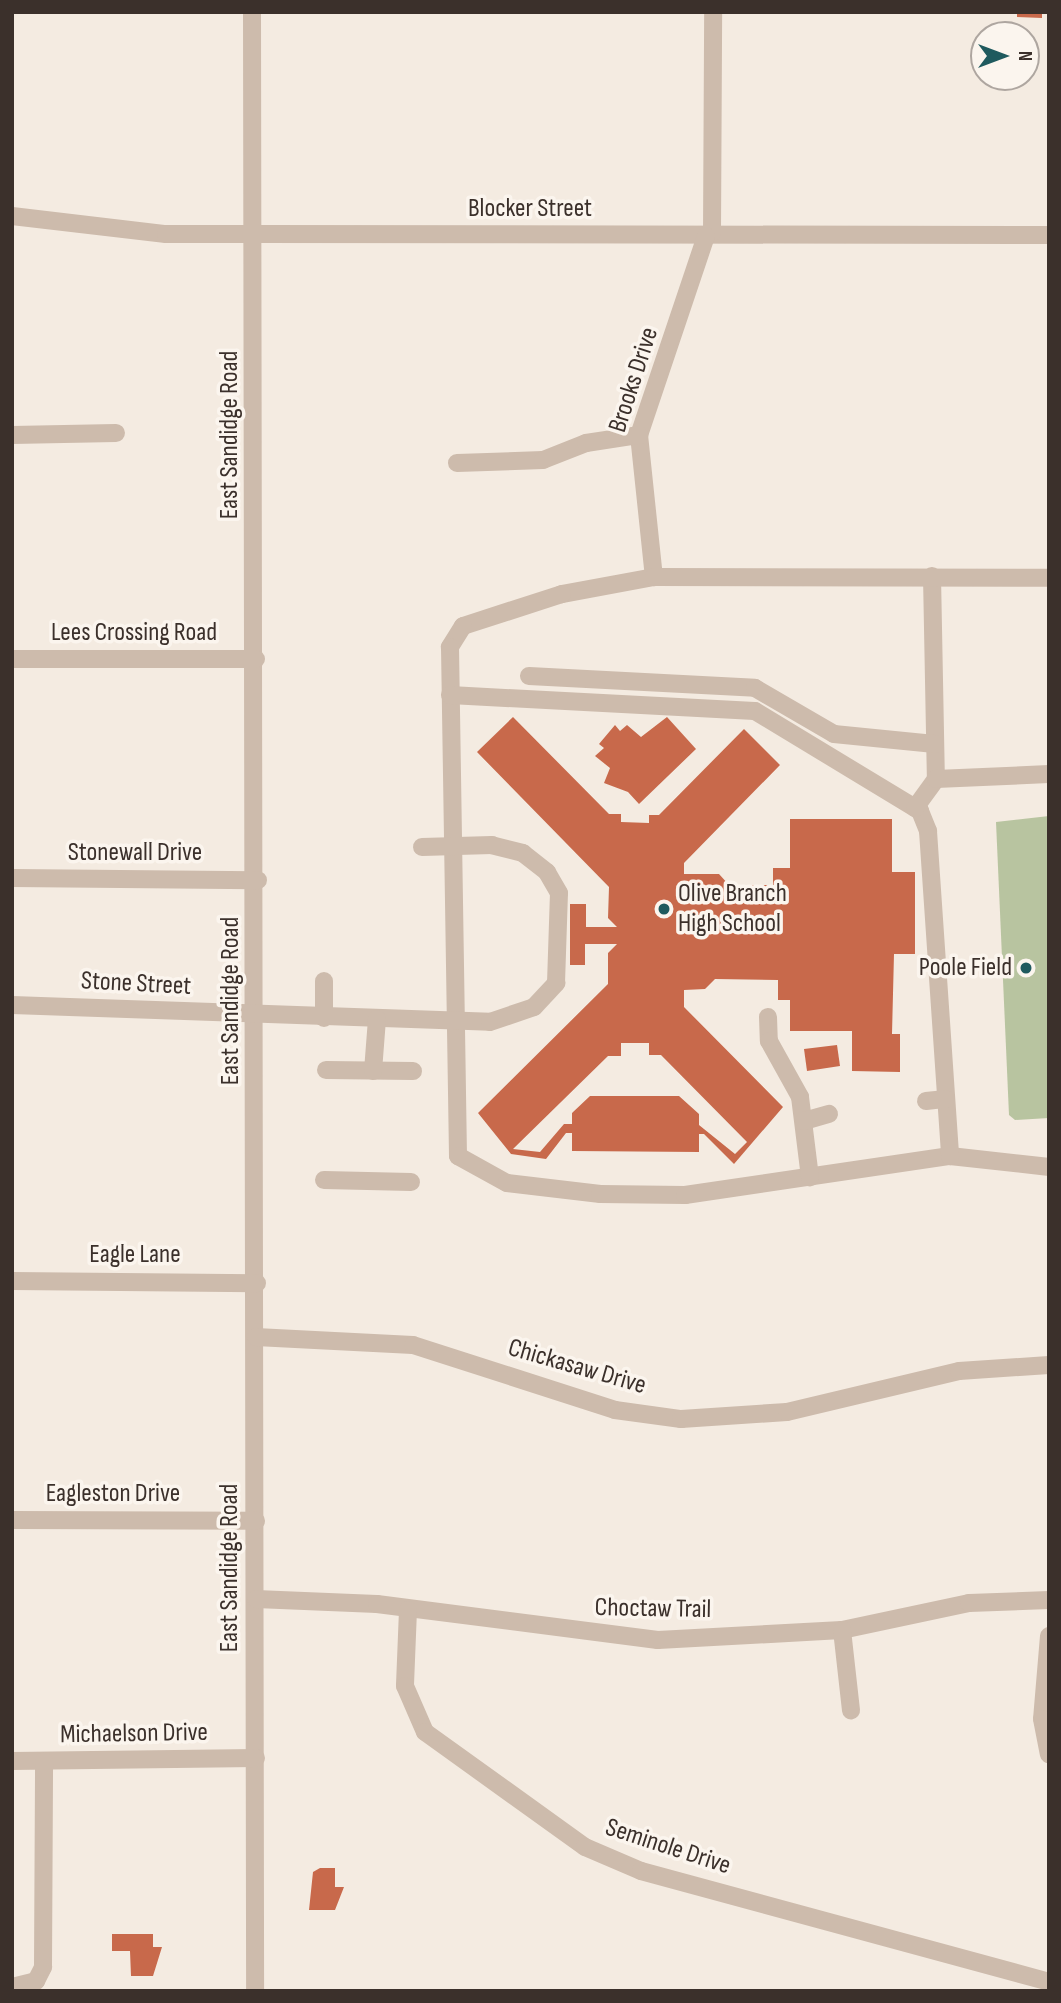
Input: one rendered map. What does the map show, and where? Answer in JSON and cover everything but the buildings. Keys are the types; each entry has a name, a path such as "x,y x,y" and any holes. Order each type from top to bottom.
{"street":[{"name":"East Sandidge Road","path":"252,12 258,880 255,1991"},
{"name":"Brooks Drive","path":"654,577 639,435 709,234 713,12"},
{"name":"Blocker Street","path":"12,216 166,234 1049,235"},
{"path":"12,435 116,433"},
{"path":"457,463 543,460 586,443 639,435"},
{"path":"915,808 936,779 932,576"},
{"path":"1049,578 654,577 562,594 463,626 450,648 458,1156 507,1184 685,1195 950,1156 1049,1167"},
{"name":"Lees Crossing Road","path":"12,659 256,659"},
{"path":"529,676 755,688 834,734 935,744"},
{"path":"450,695 755,711 915,808 928,831 950,1156"},
{"path":"936,779 1049,774"},
{"name":"Stone Street","path":"12,1005 377,1020 456,1021 515,1017 556,982 559,893 523,853 492,845 422,847"},
{"name":"Stonewall Drive","path":"12,878 258,880"},
{"path":"324,981 324,1018"},
{"path":"768,1017 769,1041 800,1097 810,1177"},
{"path":"373,1071 377,1020"},
{"path":"326,1070 413,1071"},
{"path":"926,1101 946,1099"},
{"path":"804,1121 829,1114"},
{"path":"324,1180 411,1182"},
{"name":"Eagle Lane","path":"12,1281 257,1283"},
{"name":"Chickasaw Drive","path":"256,1337 413,1346 615,1410 681,1419 786,1412 959,1371 1049,1365"},
{"name":"Eagleston Drive","path":"12,1520 256,1521"},
{"name":"Choctaw Trail","path":"256,1599 408,1610 622,1640 842,1630 969,1603 1049,1600"},
{"name":"Seminole Drive","path":"408,1610 405,1686 425,1732 585,1847 641,1871 1049,1982"},
{"path":"842,1630 851,1710"},
{"path":"1049,1636 1042,1719 1049,1754"},
{"name":"Michaelson Drive","path":"12,1761 256,1758"},
{"path":"18,1987 40,1979 43,1967 44,1761"}],"green space":[{"name":"Poole Field","path":"1049,816 1049,1118 1015,1120 1009,1115 996,822"}],"place":[{"name":"Olive Branch High School","path":"664,909"},
{"name":"Poole Field","path":"1026,968"}]}
